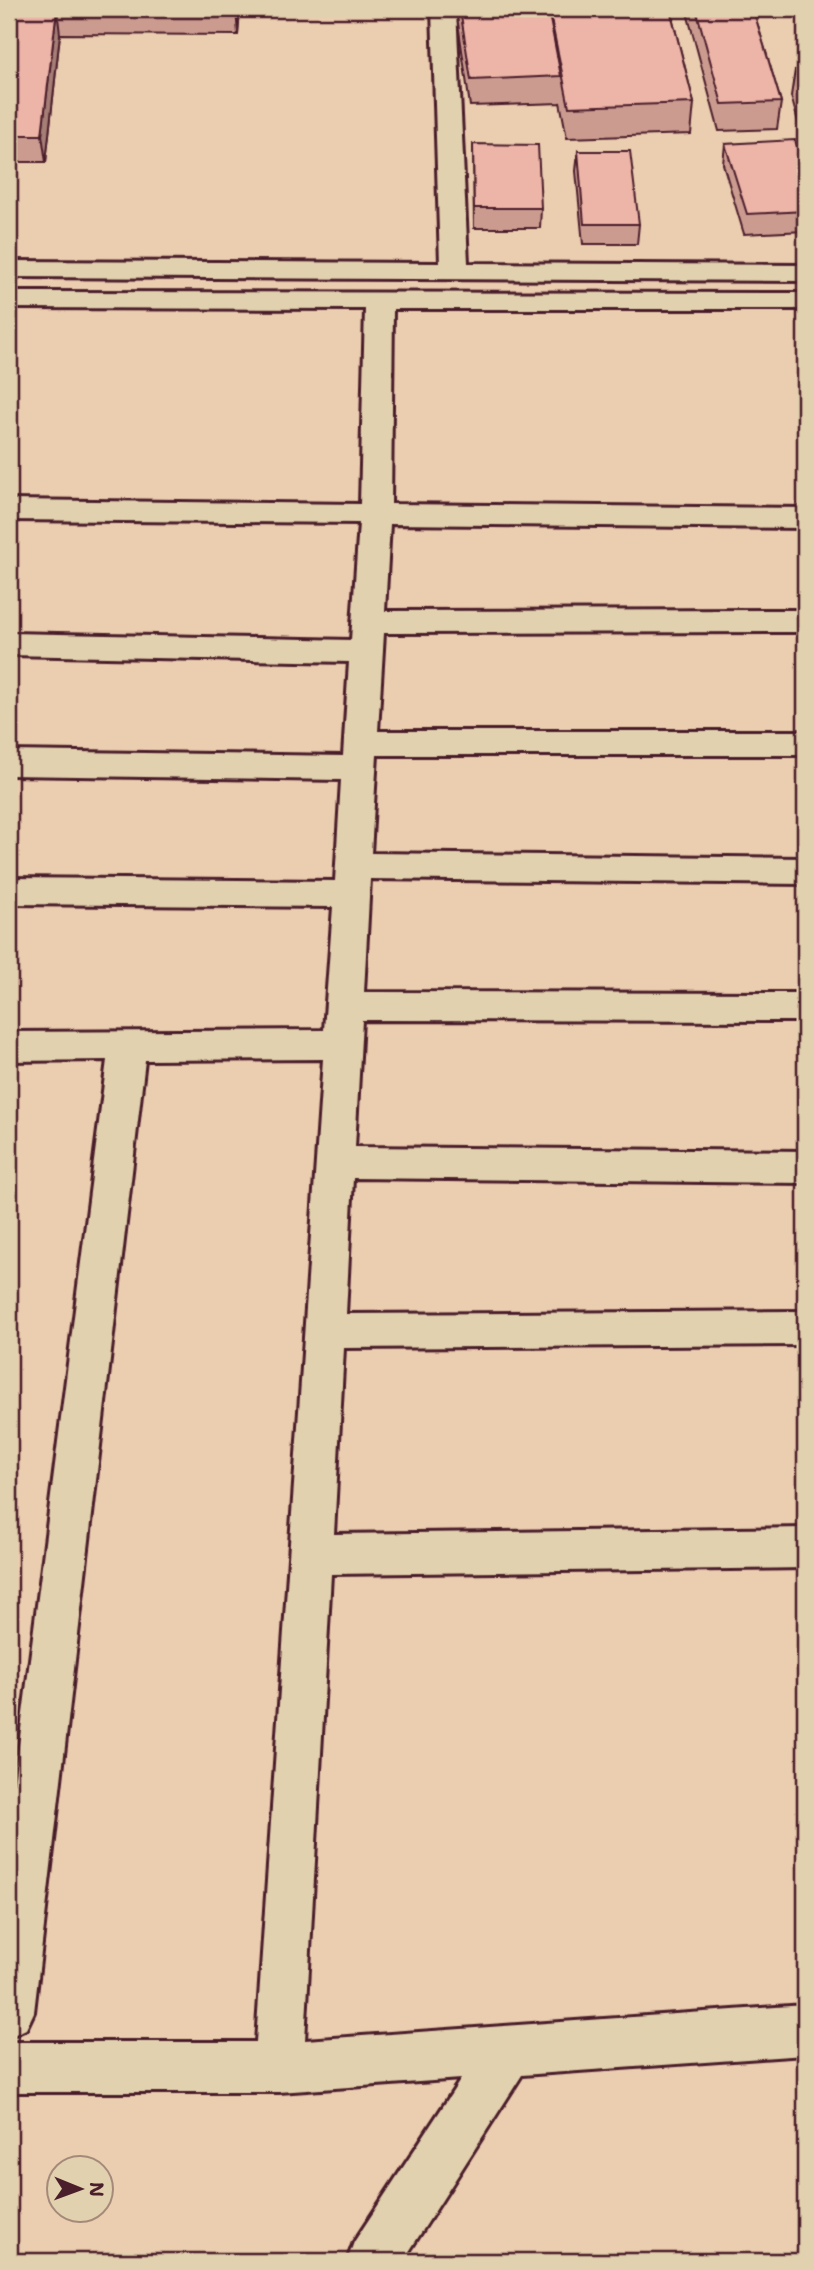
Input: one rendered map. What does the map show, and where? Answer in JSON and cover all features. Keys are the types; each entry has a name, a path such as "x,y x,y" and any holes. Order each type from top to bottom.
{"street":[{"path":"444,9 454,273"},
{"path":"9,269 805,273"},
{"path":"9,300 805,302"},
{"path":"279,2067 368,637 375,513 379,300"},
{"path":"9,510 805,518"},
{"path":"9,645 368,637 805,621"},
{"path":"9,763 805,743"},
{"path":"9,891 353,880 805,872"},
{"path":"9,1046 128,1045 343,1025 805,1007"},
{"path":"9,2012 128,1045"},
{"path":"335,1162 805,1167"},
{"path":"325,1331 805,1328"},
{"path":"311,1554 805,1548"},
{"path":"9,2067 279,2067 805,2030"},
{"path":"373,2261 508,2051"}],"building":[{"path":"9,9 57,9 42,135 9,135"},
{"path":"460,9 548,9 561,76 471,80"},
{"path":"549,9 670,9 694,103 569,107"},
{"path":"696,9 753,9 781,102 722,104"},
{"path":"805,69 805,106 795,70"},
{"path":"795,140 805,171 805,211 747,214 725,144"},
{"path":"473,144 538,145 541,208 474,208"},
{"path":"578,151 630,151 639,224 584,224"}]}
